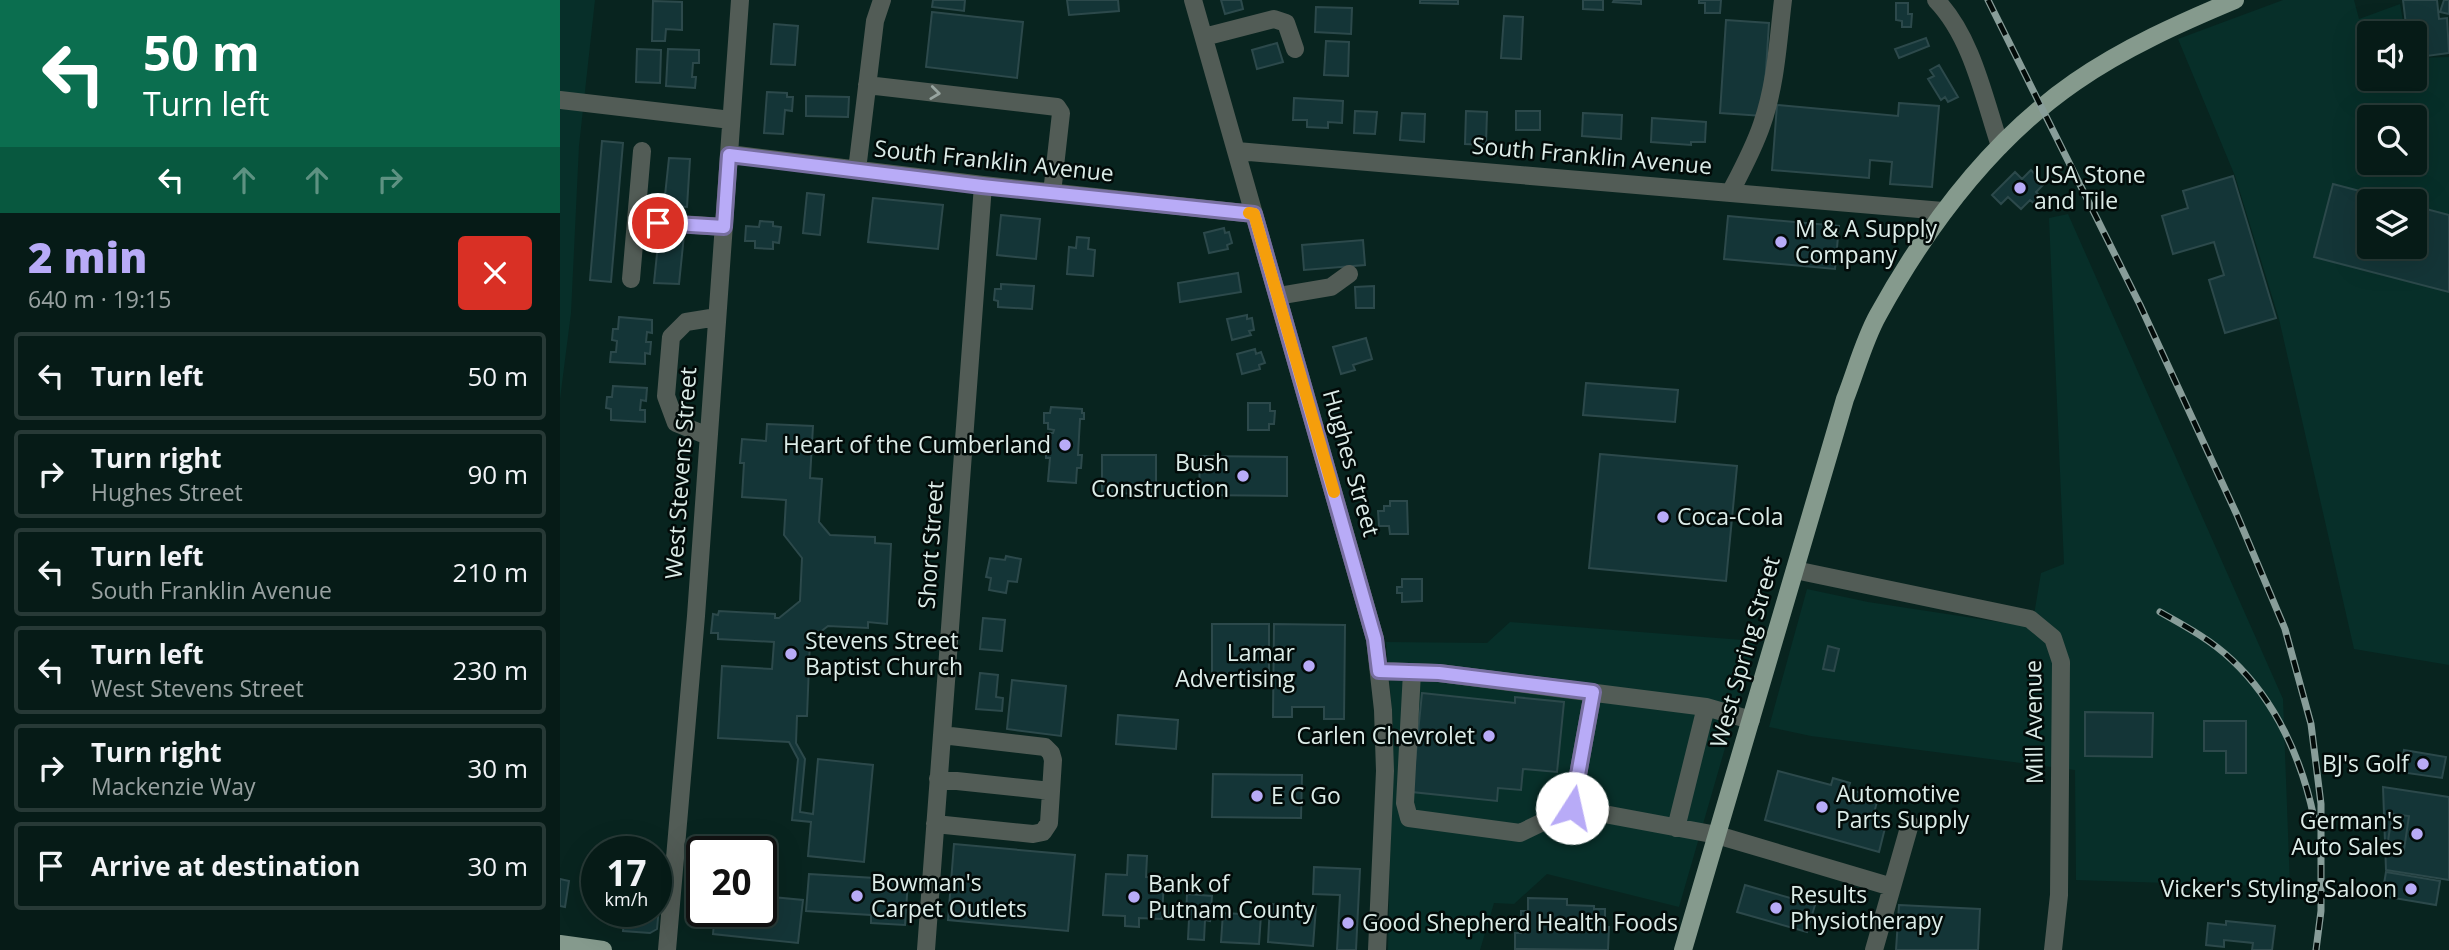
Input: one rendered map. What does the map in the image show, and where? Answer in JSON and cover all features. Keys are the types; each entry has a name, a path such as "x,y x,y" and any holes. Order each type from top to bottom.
{"main road":[{"name":"West Spring Street","path":"1683,950 1845,399 1877,317 1943,211 2015,130 2074,83 2177,24 2235,0"},
{"path":"560,944 603,950"}],"street":[{"name":"West Stevens Street","path":"667,950 696,615 740,0"},
{"path":"857,170 875,21 883,0"},
{"name":"Hughes Street","path":"1193,0 1375,639 1384,710 1385,771 1377,950"},
{"path":"1730,193 1763,122 1774,76 1783,0"},
{"path":"1936,0 1949,14 1969,53 2000,146"},
{"path":"1204,37 1275,19 1286,23 1295,49"},
{"path":"867,85 1056,107 1061,113 1052,193"},
{"path":"560,100 731,120"},
{"name":"South Franklin Avenue","path":"1237,150 1943,211"},
{"path":"631,279 642,151"},
{"name":"South Franklin Avenue","path":"729,155 982,186 1254,214"},
{"name":"Short Street","path":"926,950 982,186"},
{"path":"636,221 724,227"},
{"path":"1278,296 1331,286 1349,274"},
{"path":"708,436 676,423 666,396 667,368 671,337 687,323 717,317"},
{"name":"Mill Avenue","path":"1795,570 2030,619 2053,638 2062,662 2059,895 2053,950"},
{"path":"1379,671 1439,673 1593,692 1706,707 1751,720"},
{"path":"1412,672 1405,803 1409,818 1520,834 1572,808 1717,835 1892,887"},
{"path":"1572,808 1593,692"},
{"path":"1676,828 1706,707"},
{"path":"935,824 1033,834 1043,832 1049,823 1054,760 1045,747 942,735"},
{"path":"938,779 1051,791"},
{"path":"1874,950 1910,824"}],"shaded area":[{"path":"560,0 595,0 579,146 571,313 560,399"},
{"path":"2283,0 2354,0 2359,19 2400,4 2403,21 2357,21 2357,91 2427,91 2427,58 2449,57 2449,665 2354,649 2279,319 2235,176 2178,39"},
{"path":"2068,214 2283,699 2290,887 2076,880 2075,770 1811,736 1769,727 1807,589 1868,602 2032,627 2041,573 2064,564 2049,218"},
{"path":"1510,622 1756,641 1679,907 1547,874 1514,904 1494,903 1480,950 1388,950 1393,723 1386,642 1487,643"}],"building":[{"path":"933,0 965,0 964,11 932,7"},
{"path":"1067,0 1118,0 1119,11 1069,15"},
{"path":"1221,0 1241,0 1243,9 1225,14"},
{"path":"1420,0 1458,0 1458,4 1420,3"},
{"path":"1583,0 1603,0 1603,10 1583,9"},
{"path":"1641,0 1641,4 1613,2"},
{"path":"1699,0 1721,0 1720,13 1705,13 1705,3 1699,3"},
{"path":"2403,0 2437,0 2439,19 2447,18 2449,53 2427,56 2427,21 2406,21"},
{"path":"2444,0 2449,0 2449,14 2440,12"},
{"path":"653,1 682,2 682,30 666,29 665,41 652,41"},
{"path":"1896,3 1908,3 1908,14 1912,14 1911,27 1902,27 1902,21 1896,20"},
{"path":"1316,7 1352,8 1351,34 1315,32"},
{"path":"932,12 1023,22 1017,78 926,67"},
{"path":"1504,16 1523,17 1521,59 1501,58"},
{"path":"1726,20 1769,23 1763,116 1720,113"},
{"path":"774,24 798,26 795,65 771,64"},
{"path":"1926,38 1929,46 1899,58 1895,49"},
{"path":"1326,41 1349,42 1348,76 1324,75"},
{"path":"1277,43 1283,62 1257,69 1252,50"},
{"path":"637,49 661,50 660,83 636,82"},
{"path":"668,49 699,50 699,63 693,63 692,77 696,77 695,88 666,86"},
{"path":"1939,65 1958,97 1948,102 1945,97 1941,100 1928,79 1934,76 1930,70"},
{"path":"767,92 787,93 787,97 793,97 792,111 785,110 783,134 764,133"},
{"path":"806,96 849,97 848,117 806,116"},
{"path":"1294,98 1343,101 1342,123 1328,122 1328,128 1307,127 1307,120 1293,120"},
{"path":"1899,103 1939,106 1932,187 1890,184 1892,162 1870,160 1869,178 1772,170 1777,105 1898,116"},
{"path":"1355,111 1377,112 1375,134 1354,133"},
{"path":"1466,111 1487,112 1486,145 1465,144"},
{"path":"1516,111 1540,111 1540,130 1516,130"},
{"path":"1402,113 1425,114 1424,142 1400,140"},
{"path":"1583,113 1622,115 1621,139 1582,136"},
{"path":"1652,118 1706,122 1705,142 1691,142 1691,145 1651,142"},
{"path":"602,141 623,143 611,282 590,280"},
{"path":"669,158 690,159 687,207 664,205"},
{"name":"USA Stone and Tile","path":"2031,170 2044,184 2036,192 2042,198 2036,205 2030,200 2021,209 2008,197 2001,204 1992,195 2015,172 2022,179"},
{"path":"2233,176 2276,318 2225,333 2209,280 2224,275 2214,242 2173,254 2162,216 2188,208 2183,191"},
{"path":"2333,184 2357,190 2357,259 2427,259 2427,209 2449,215 2449,292 2314,257"},
{"path":"807,193 824,195 820,235 803,233"},
{"path":"873,198 943,205 938,249 868,242"},
{"path":"1001,215 1040,219 1036,259 997,255"},
{"name":"M & A Supply Company","path":"1728,216 1839,226 1835,269 1724,259"},
{"path":"760,221 773,222 773,226 781,227 779,243 773,242 773,249 755,248 755,241 745,241 746,226 759,227"},
{"path":"1224,228 1225,233 1229,232 1232,243 1227,245 1228,249 1209,253 1204,233"},
{"path":"659,234 684,235 679,284 654,283"},
{"path":"1077,237 1089,238 1088,249 1095,250 1093,276 1067,274 1069,247 1076,248"},
{"path":"1363,240 1365,265 1304,270 1302,245"},
{"path":"1238,273 1241,292 1180,302 1178,283"},
{"path":"1001,284 1034,286 1032,309 998,307 998,301 994,300 995,289 1001,289"},
{"path":"1374,286 1374,308 1356,308 1355,287"},
{"path":"1247,315 1247,319 1252,318 1254,330 1249,331 1251,335 1232,340 1227,319"},
{"path":"619,317 652,320 652,333 647,332 646,342 651,342 650,354 645,353 645,364 610,362 611,352 616,352 617,341 612,340 613,329 618,329"},
{"path":"1366,338 1372,359 1353,365 1355,370 1341,374 1333,347"},
{"path":"1255,349 1256,354 1261,352 1265,363 1259,365 1260,369 1242,374 1237,354"},
{"path":"1586,383 1678,390 1675,422 1583,415"},
{"path":"613,386 647,388 646,401 641,400 640,410 645,410 645,422 611,420 611,409 606,408 607,397 612,397"},
{"path":"1248,403 1270,403 1270,411 1275,411 1274,424 1269,424 1269,430 1248,430"},
{"name":"Heart of the Cumberland","path":"1051,407 1082,409 1084,413 1084,419 1080,419 1078,455 1082,455 1081,468 1077,468 1076,483 1048,481 1050,458 1046,458 1046,449 1051,450 1051,441 1047,441 1048,433 1053,433 1054,430 1048,429 1048,423 1044,423 1044,413 1050,413"},
{"name":"Stevens Street Baptist Church","path":"767,424 813,426 810,478 822,479 819,522 830,535 875,537 875,543 891,544 887,624 868,622 868,628 828,626 810,640 807,716 797,716 796,743 805,759 800,812 813,814 818,759 873,765 864,862 808,856 811,822 792,820 798,759 789,742 718,738 722,666 772,669 774,642 718,639 718,633 711,633 713,614 718,615 719,611 775,614 775,618 779,618 800,601 802,558 784,535 786,500 742,497 742,439 766,441"},
{"name":"Coca-Cola","path":"1600,454 1737,466 1726,581 1589,568"},
{"path":"1102,455 1156,455 1156,494 1102,493"},
{"name":"Bush Construction","path":"1200,456 1287,457 1287,496 1199,495"},
{"path":"1390,501 1407,501 1408,534 1390,534 1389,526 1379,526 1378,511 1384,511 1384,506 1390,506"},
{"path":"1006,556 1021,559 1017,582 1008,581 1006,593 989,590 991,578 986,577 990,558 1005,560"},
{"path":"1402,579 1422,579 1422,601 1402,602 1402,593 1397,593 1397,587 1402,587"},
{"path":"983,618 1005,620 1002,651 980,649"},
{"path":"1212,624 1269,624 1269,674 1212,674"},
{"name":"Lamar Advertising","path":"1274,624 1345,625 1344,719 1324,719 1324,707 1292,707 1292,717 1273,717"},
{"path":"1828,646 1839,649 1834,671 1823,669"},
{"path":"980,673 998,675 996,697 1003,698 1002,711 976,709"},
{"path":"1012,680 1066,686 1061,736 1007,729"},
{"name":"Carlen Chevrolet","path":"1422,693 1515,703 1515,697 1564,702 1557,772 1523,769 1521,790 1498,788 1497,801 1412,792"},
{"path":"2085,712 2153,713 2152,757 2085,756"},
{"path":"1118,715 1178,720 1176,749 1116,744"},
{"path":"2204,721 2246,721 2246,773 2226,773 2226,751 2204,751"},
{"name":"BJ's Golf","path":"2404,750 2446,757 2442,778 2400,772"},
{"name":"Automotive Parts Supply","path":"1778,771 1831,785 1833,778 1850,783 1848,789 1878,798 1873,817 1887,820 1879,852 1765,820"},
{"name":"E C Go","path":"1213,774 1302,775 1301,818 1212,817"},
{"name":"German's Auto Sales","path":"2383,787 2449,797 2449,880 2386,870"},
{"path":"2392,814 2409,816 2404,850 2387,848"},
{"path":"954,844 1075,855 1068,931 948,920"},
{"name":"Bank of Putnam County","path":"1128,855 1147,856 1146,877 1164,878 1162,919 1139,918 1139,927 1125,926 1125,916 1103,915 1106,874 1127,875"},
{"name":"Good Shepherd Health Foods","path":"1314,867 1360,869 1356,950 1337,950 1340,895 1313,894"},
{"name":"Vicker's Styling Saloon","path":"2386,872 2440,881 2436,905 2382,896"},
{"name":"Bowman's Carpet Outlets","path":"809,874 908,880 905,925 871,923 871,915 806,911"},
{"path":"560,879 569,881 565,907 560,906"},
{"name":"Results Physiotherapy","path":"1745,885 1815,905 1807,932 1737,912"},
{"path":"1187,894 1212,896 1210,921 1205,920 1204,940 1188,939"},
{"path":"777,898 803,900 798,943 713,934 714,927 777,927"},
{"path":"1528,898 1567,899 1567,905 1605,909 1605,927 1609,927 1608,950 1515,949 1515,933 1521,933 1521,911 1528,911"},
{"path":"1270,904 1316,907 1313,946 1268,942"},
{"path":"1899,905 1980,909 1978,950 1896,950"},
{"path":"1223,913 1261,915 1259,944 1221,942"},
{"path":"2226,921 2275,926 2272,950 2252,950 2253,943 2224,940 2224,947 2206,945 2208,923 2226,925"},
{"path":"623,927 657,927 650,933 623,931"}],"railway":[{"path":"1988,0 2140,305 2237,515 2285,629 2311,724 2321,804 2321,911 2316,950"},
{"path":"2160,612 2224,653 2262,694 2294,753 2314,818"}],"slow traffic":[{"path":"1249,213 1254,214 1334,492"}],"place":[{"name":"USA Stone and Tile","path":"2020,188"},
{"name":"M & A Supply Company","path":"1781,242"},
{"name":"Heart of the Cumberland","path":"1065,445"},
{"name":"Bush Construction","path":"1243,476"},
{"name":"Coca-Cola","path":"1663,517"},
{"name":"Stevens Street Baptist Church","path":"791,654"},
{"name":"Lamar Advertising","path":"1309,666"},
{"name":"Carlen Chevrolet","path":"1489,736"},
{"name":"BJ's Golf","path":"2423,764"},
{"name":"E C Go","path":"1257,796"},
{"name":"Automotive Parts Supply","path":"1822,807"},
{"name":"German's Auto Sales","path":"2417,834"},
{"name":"Vicker's Styling Saloon","path":"2411,889"},
{"name":"Bowman's Carpet Outlets","path":"857,896"},
{"name":"Bank of Putnam County","path":"1134,897"},
{"name":"Results Physiotherapy","path":"1776,908"},
{"name":"Good Shepherd Health Foods","path":"1348,923"}],"route":[{"path":"658,223 724,227 729,155 982,186 1254,214 1375,639 1379,671 1439,673 1593,692 1572,808"}]}
